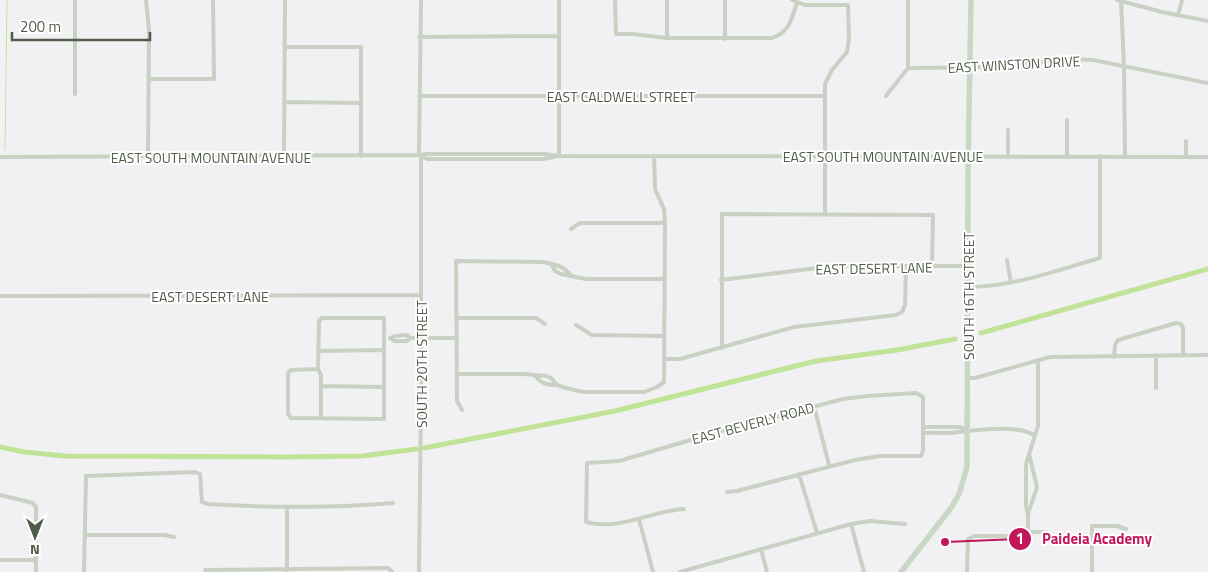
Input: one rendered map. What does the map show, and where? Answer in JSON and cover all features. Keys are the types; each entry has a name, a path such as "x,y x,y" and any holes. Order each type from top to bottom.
{"main road":[{"name":"SOUTH 16TH STREET","path":"901,572 960,494 967,467 967,266 971,0"}],"street":[{"path":"75,94 76,0"},
{"path":"146,0 149,31 148,156"},
{"path":"149,79 214,78 213,0"},
{"path":"284,157 285,0"},
{"name":"SOUTH 20TH STREET","path":"419,572 421,295 419,37 421,0"},
{"path":"559,0 559,156"},
{"path":"667,0 667,38"},
{"path":"724,39 725,0"},
{"path":"792,0 805,5 848,5 848,52 828,76 824,84 825,214"},
{"path":"886,96 908,68 908,0"},
{"path":"1125,156 1124,66 1120,0 1178,15 1208,20"},
{"path":"1178,15 1182,0"},
{"path":"614,1 616,34 667,38 724,39 771,38 780,36 790,24 797,3"},
{"path":"419,37 559,36"},
{"path":"285,46 361,47 361,156"},
{"name":"EAST WINSTON DRIVE","path":"908,68 1000,67 1068,59 1093,60 1208,83"},
{"name":"EAST CALDWELL STREET","path":"419,96 824,96"},
{"path":"285,102 361,103"},
{"path":"1067,120 1067,156"},
{"path":"1008,130 1008,156"},
{"path":"1186,141 1186,157"},
{"name":"EAST SOUTH MOUNTAIN AVENUE","path":"0,157 420,155 427,158 543,159 559,156 1208,157"},
{"path":"535,376 541,382 548,385 557,385 583,392 644,392 664,382 665,222 664,209 655,189 654,156"},
{"path":"967,287 987,287 1011,283 1100,258 1100,156"},
{"path":"722,348 722,214 933,215 932,266"},
{"path":"571,230 580,223 665,222"},
{"path":"1007,260 1011,283"},
{"path":"462,410 457,401 456,261 540,262 552,265 558,264 571,275 586,279 665,280"},
{"name":"EAST DESERT LANE","path":"722,280 833,266 967,266"},
{"path":"665,359 680,359 794,327 896,316 902,312 905,305 906,267"},
{"name":"EAST DESERT LANE","path":"0,296 421,295"},
{"path":"318,369 291,370 288,373 288,414 291,418 384,419 384,318 322,318 319,321 318,369 321,375 321,418"},
{"path":"457,318 536,318 545,324"},
{"path":"1114,357 1115,345 1118,340 1176,323 1181,324 1183,355"},
{"path":"576,325 592,336 664,336"},
{"path":"384,338 407,335 410,338 457,338"},
{"path":"318,351 384,350"},
{"path":"967,378 975,378 1054,356 1208,355"},
{"path":"1156,356 1156,388"},
{"path":"1028,534 1026,464 1038,421 1038,360"},
{"path":"457,374 546,376 551,378 557,385"},
{"path":"321,386 384,387"},
{"name":"EAST BEVERLY ROAD","path":"639,519 608,524 586,522 586,463 619,461 814,406 868,396 920,394 923,397 923,427"},
{"path":"814,406 829,466"},
{"path":"727,492 738,491 829,466 880,456 920,456 923,451 923,427 960,427 968,430"},
{"path":"923,433 968,430 1016,430 1035,436"},
{"path":"1028,516 1037,487 1029,454"},
{"path":"84,572 86,476 195,472 200,474 202,502 247,507 342,507 393,503"},
{"path":"799,474 817,533"},
{"path":"0,495 33,503 36,507 36,572"},
{"path":"287,507 287,571"},
{"path":"653,572 639,519 684,509"},
{"path":"680,572 851,524 870,521 905,524"},
{"path":"851,524 864,572"},
{"path":"1092,572 1092,526 1117,526 1126,529"},
{"path":"968,572 968,539 974,536 1044,532"},
{"path":"85,535 165,535 174,537"},
{"path":"761,549 768,572"},
{"path":"0,560 36,560"},
{"path":"205,570 287,571 388,568 392,571"}],"waterway":[{"path":"5,150 7,0"},
{"path":"981,333 1208,269"},
{"path":"424,448 615,411 816,361 897,350 955,339"},
{"path":"0,447 24,452 65,456 362,456 417,449"}],"place":[{"name":"Paideia Academy","path":"945,542"}]}
